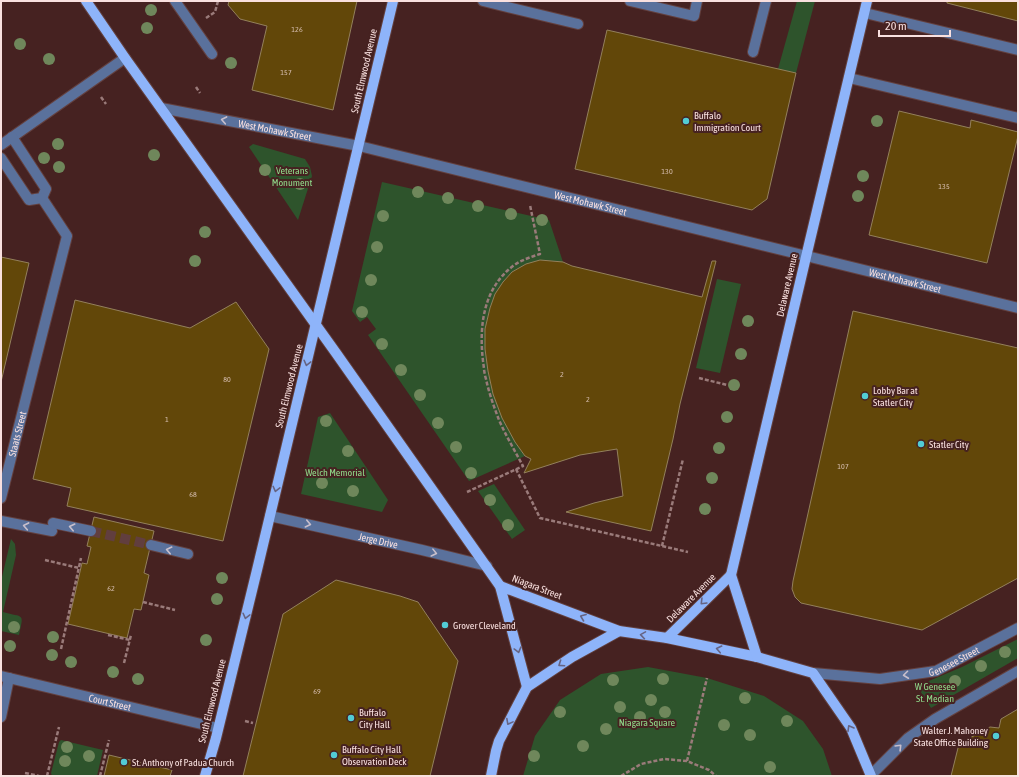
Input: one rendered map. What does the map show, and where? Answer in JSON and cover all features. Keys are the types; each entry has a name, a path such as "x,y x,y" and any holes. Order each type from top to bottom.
{"main road":[{"path":"86,1 500,586"},
{"name":"South Elmwood Avenue","path":"205,776 270,516 393,1"},
{"name":"Delaware Avenue","path":"757,657 731,575 868,1"},
{"name":"Delaware Avenue","path":"667,638 731,575"},
{"name":"Niagara Street","path":"500,586 619,631"},
{"name":"Niagara Street","path":"500,586 527,687"},
{"path":"491,776 499,741 527,687 572,657 619,631 667,638 757,657 813,673 851,728 871,776"}],"street":[{"path":"175,1 212,54"},
{"path":"483,1 578,24"},
{"path":"630,1 694,16 697,1"},
{"path":"753,52 766,1"},
{"path":"865,13 1018,50"},
{"path":"1,145 125,58"},
{"path":"849,78 1018,118"},
{"name":"West Mohawk Street","path":"161,108 359,146 1018,308"},
{"path":"1,158 29,200 42,198 46,189 12,137"},
{"name":"Staats Street","path":"1,498 32,370 67,236 42,198"},
{"name":"Jerge Drive","path":"270,516 487,566"},
{"path":"1,521 91,532"},
{"path":"151,545 188,554"},
{"name":"Genesee Street","path":"813,673 880,679 936,671 1018,628"},
{"path":"871,776 908,738 930,722 1018,671"},
{"path":"1,717 5,677"},
{"name":"Court Street","path":"5,677 218,728"}],"path":[{"path":"215,12 218,1"},
{"path":"196,87 200,94"},
{"path":"100,97 106,104"},
{"path":"467,492 523,466 500,420 485,378 482,352 482,332 484,312 491,290 513,266 540,254 530,206 532,200"},
{"path":"699,378 727,385"},
{"path":"662,546 683,459"},
{"path":"516,469 540,518 688,552"},
{"path":"61,649 81,558"},
{"path":"45,560 79,568"},
{"path":"143,602 175,610"},
{"path":"108,635 130,640"},
{"path":"124,663 131,635"},
{"path":"687,761 708,678"},
{"path":"245,721 253,723"},
{"path":"47,776 59,727"},
{"path":"100,776 109,740"},
{"path":"622,776 641,764 664,759 687,761 709,770 716,776"},
{"path":"25,773 39,776"}],"green space":[{"path":"797,1 815,1 796,73 778,69"},
{"name":"Veterans Monument","path":"253,144 305,159 310,167 312,176 298,220 249,147"},
{"path":"382,182 549,220 563,262 526,264 512,272 495,294 485,329 485,349 488,371 493,394 515,442 525,456 469,481 368,335 376,329 367,317 360,322 352,311"},
{"path":"717,279 741,284 720,373 696,368"},
{"name":"Welch Memorial","path":"330,413 388,500 382,512 301,494 318,417"},
{"path":"494,484 525,530 512,539 478,491"},
{"path":"11,539 15,544 16,555 3,612 21,617 22,623 19,635 1,631 1,581"},
{"name":"W Genesee St. Median","path":"1018,639 1018,658 931,708 917,686 962,667"},
{"name":"Niagara Square","path":"648,667 707,678 764,696 803,721 823,749 832,776 523,776 535,736 560,700 601,674"},
{"path":"61,740 103,750 97,776 52,776 51,773 59,742"}],"building":[{"path":"229,1 357,1 333,110 252,90 267,26 240,19 228,5"},
{"path":"947,1 1018,1 1018,21 947,3"},
{"name":"Buffalo Immigration Court","path":"607,30 796,73 767,199 752,210 575,169"},
{"path":"899,111 970,128 971,120 1018,132 987,263 869,235"},
{"path":"1,257 29,263 1,382"},
{"path":"540,260 563,262 572,266 702,297 712,261 716,261 680,404 651,531 566,512 623,496 617,449 580,455 524,473 531,459 525,456 515,442 502,418 493,394 485,349 485,329 495,294 503,282 512,272 526,264"},
{"path":"75,300 190,328 236,302 269,349 223,541 67,506 71,488 33,479"},
{"name":"Statler City","path":"853,311 1018,348 1018,578 922,630 801,603 795,597 792,589"},
{"path":"94,517 154,531 144,573 149,575 141,610 134,609 127,638 68,624 82,563 87,564 91,547 87,546"},
{"name":"Buffalo City Hall","path":"336,580 418,602 458,661 430,776 243,776 283,614"},
{"name":"Walter J. Mahoney State Office Building","path":"1018,709 1018,776 951,776 959,744 990,727 999,728 1001,719"},
{"name":"St. Anthony of Padua Church","path":"109,755 172,770 170,776 104,776"}],"tunnel":[{"path":"91,531 151,545"}],"place":[{"name":"Buffalo Immigration Court","path":"686,121"},
{"name":"Lobby Bar at Statler City","path":"865,396"},
{"name":"Statler City","path":"921,444"},
{"name":"Grover Cleveland","path":"445,625"},
{"name":"Buffalo City Hall","path":"351,718"},
{"name":"Walter J. Mahoney State Office Building","path":"996,736"},
{"name":"Buffalo City Hall Observation Deck","path":"334,755"},
{"name":"St. Anthony of Padua Church","path":"124,762"}]}
